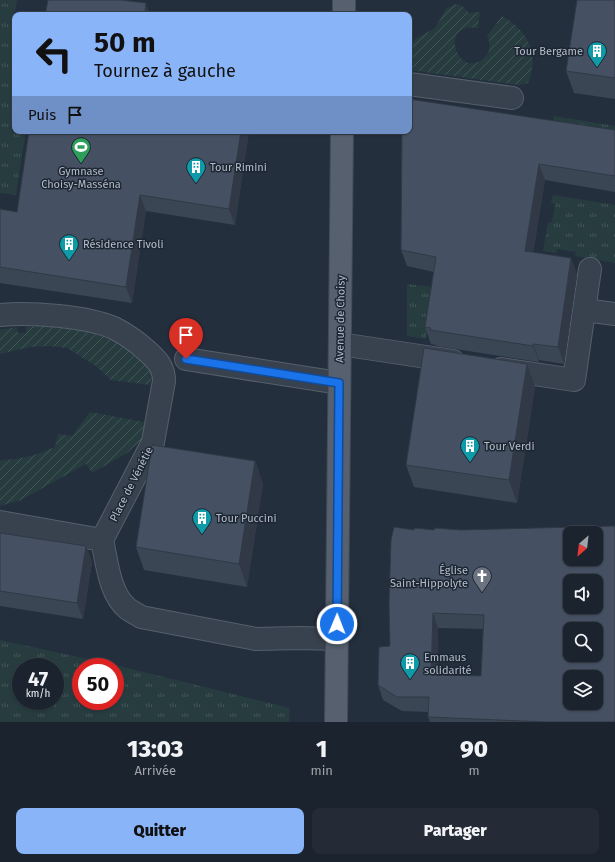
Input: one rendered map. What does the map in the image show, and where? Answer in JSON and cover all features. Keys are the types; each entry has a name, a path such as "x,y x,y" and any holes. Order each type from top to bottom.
{"main road":[{"path":"344,0 344,12"},
{"name":"Avenue de Choisy","path":"336,722 342,134"}],"street":[{"path":"412,84 512,98"},
{"path":"340,344 574,380 590,269"},
{"path":"585,310 615,314"},
{"name":"Place de Vénétie","path":"0,315 21,313 96,322 114,328 138,343 159,362 164,372 153,442 102,540"},
{"path":"186,359 339,383"},
{"path":"0,522 102,540 112,583 119,598 127,608 141,617 256,639 336,639"}],"green space":[{"path":"0,0 17,0 15,12 12,12 12,134 26,134 16,195 0,193"},
{"path":"456,4 461,5 469,13 480,12 478,28 465,28 457,34 455,41 456,50 461,58 468,63 476,63 486,56 490,46 487,36 502,16 519,29 525,36 532,53 533,62 528,83 519,85 412,70 412,45 415,39 435,28 446,9"},
{"path":"554,116 615,126 615,146 551,136"},
{"path":"553,195 615,205 615,263 575,256 576,252 557,249 556,253 543,251 548,222 552,222 555,204 551,203"},
{"path":"407,284 434,287 426,339 407,336"},
{"path":"47,326 80,330 105,336 117,341 140,358 153,371 150,385 111,380 96,366 67,348 50,346 30,347 0,354 0,330 17,327 18,333 26,333 26,327"},
{"path":"90,412 144,422 143,439 127,453 92,473 86,464 21,500 0,506 0,460 28,456 55,447 58,434 72,436"},
{"path":"0,640 83,658 72,658 72,710 124,710 124,667 290,708 289,722 0,722"}],"building":[{"path":"48,0 121,0 146,3 145,11 150,12 46,12"},
{"name":"Tour Bergame","path":"577,0 615,0 615,78 566,71"},
{"path":"412,99 615,130 615,176 539,164 525,251 571,258 558,347 533,344 533,346 430,330 431,328 425,327 436,257 401,250 402,134 412,134"},
{"path":"29,134 241,134 229,209 140,195 126,287 0,267 0,209 17,212"},
{"name":"Tour Verdi","path":"424,348 527,364 509,480 406,465"},
{"name":"Tour Puccini","path":"152,445 255,461 239,564 136,547"},
{"path":"603,526 615,526 615,722 546,722 428,717 429,697 397,697 378,685 379,647 390,646 389,604 391,540 394,527 414,530 415,528 434,530 435,528 460,530 563,527 563,566 603,566","holes":["433,613 484,615 481,676 431,675"]},
{"path":"0,533 86,546 77,603 0,591"}],"place":[{"name":"Tour Bergame","path":"597,68"},
{"name":"Gymnase Choisy-Masséna","path":"81,164"},
{"name":"Tour Rimini","path":"196,184"},
{"name":"Résidence Tivoli","path":"69,261"},
{"name":"Tour Verdi","path":"470,463"},
{"name":"Tour Puccini","path":"202,535"},
{"name":"Église Saint-Hippolyte","path":"482,593"},
{"name":"Emmaus solidarité","path":"410,680"}],"route":[{"path":"186,359 339,383 337,624"}]}
